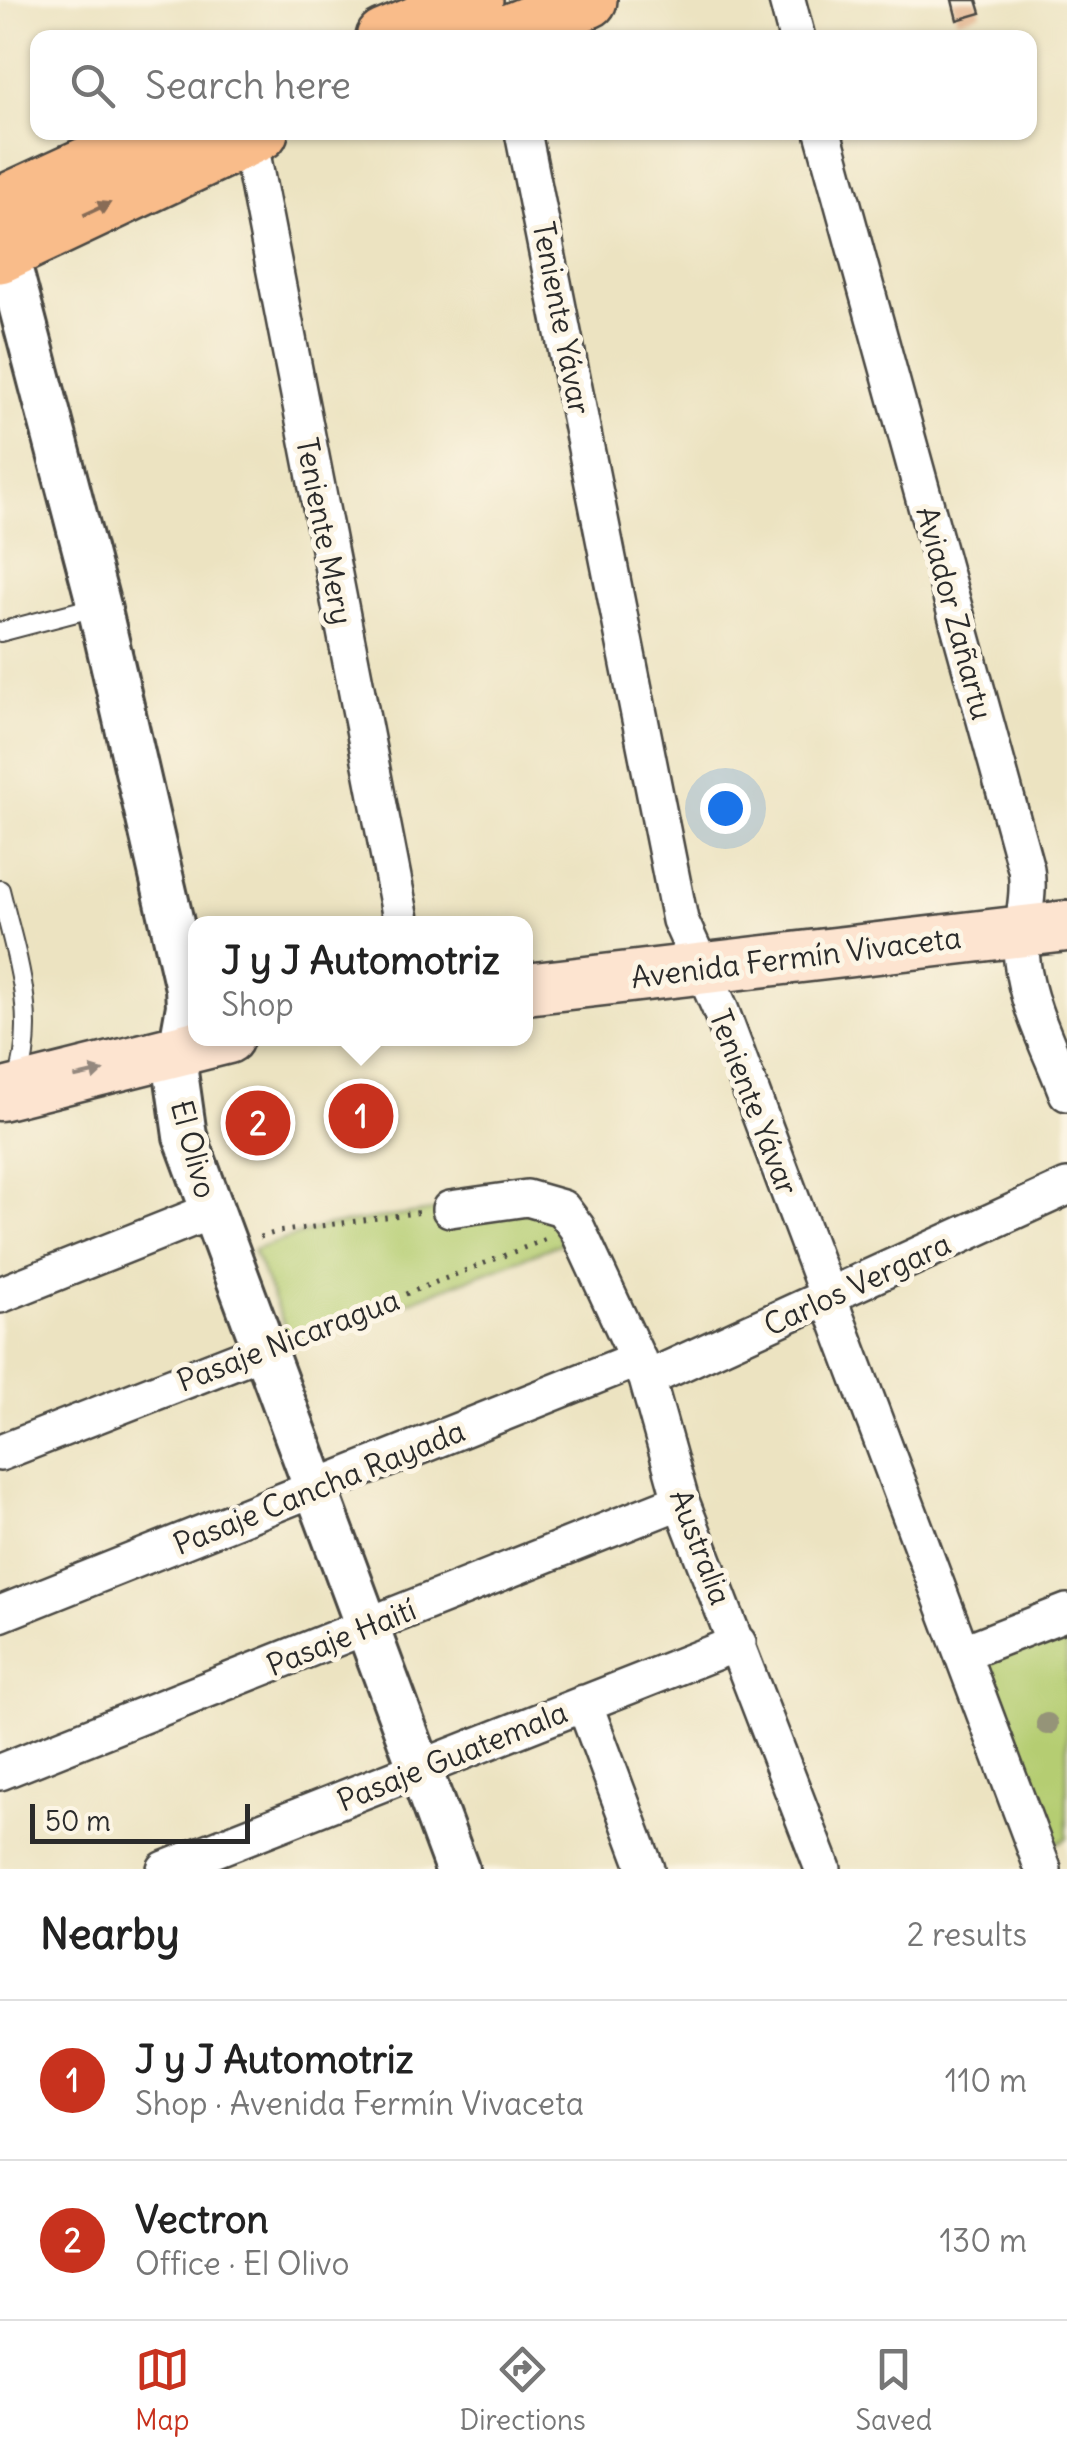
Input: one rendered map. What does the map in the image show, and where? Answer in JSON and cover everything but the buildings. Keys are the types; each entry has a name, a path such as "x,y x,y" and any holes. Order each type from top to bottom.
{"main road":[{"path":"426,30 589,0"},
{"path":"2,235 147,140"},
{"path":"2,235 241,140"},
{"name":"Avenida Fermín Vivaceta","path":"533,988 1045,928"},
{"path":"8,1093 199,1046"}],"street":[{"path":"787,0 795,30"},
{"name":"Teniente Mery","path":"255,140 400,916"},
{"name":"Teniente Yávar","path":"526,140 680,920 720,1006 1042,1869"},
{"name":"Aviador Zañartu","path":"825,140 1026,869 1028,898 1045,928 1022,959 1027,987 1067,1093"},
{"name":"El Olivo","path":"2,235 99,606 187,988 188,1006 176,1072 185,1136 457,1869"},
{"name":"Carlos Vergara","path":"642,1369 828,1298 1067,1187"},
{"path":"450,1209 527,1198 562,1208 576,1228"},
{"name":"Australia","path":"576,1228 642,1369 681,1501 823,1869"},
{"path":"0,1295 218,1230"},
{"name":"Pasaje Nicaragua","path":"0,1453 263,1350"},
{"name":"Pasaje Cancha Rayada","path":"0,1614 314,1488 642,1369"},
{"name":"Pasaje Haití","path":"0,1772 681,1501"},
{"path":"962,1653 1067,1612"},
{"name":"Pasaje Guatemala","path":"165,1869 738,1643"},
{"path":"584,1704 646,1869"}],"lane":[{"path":"0,632 99,606"},
{"path":"0,890 27,996 26,1056 8,1093"}],"path":[{"path":"218,1230 277,1232 450,1209"},
{"name":"Pasaje Nicaragua","path":"263,1350 576,1228"}],"green space":[{"path":"488,1203 552,1217 562,1243 293,1346 253,1250 326,1226"},
{"path":"1067,1620 1067,1838 1051,1845 983,1653"}],"place":[{"name":"J y J Automotriz","path":"361,1116"},
{"name":"Vectron","path":"258,1123"}]}
